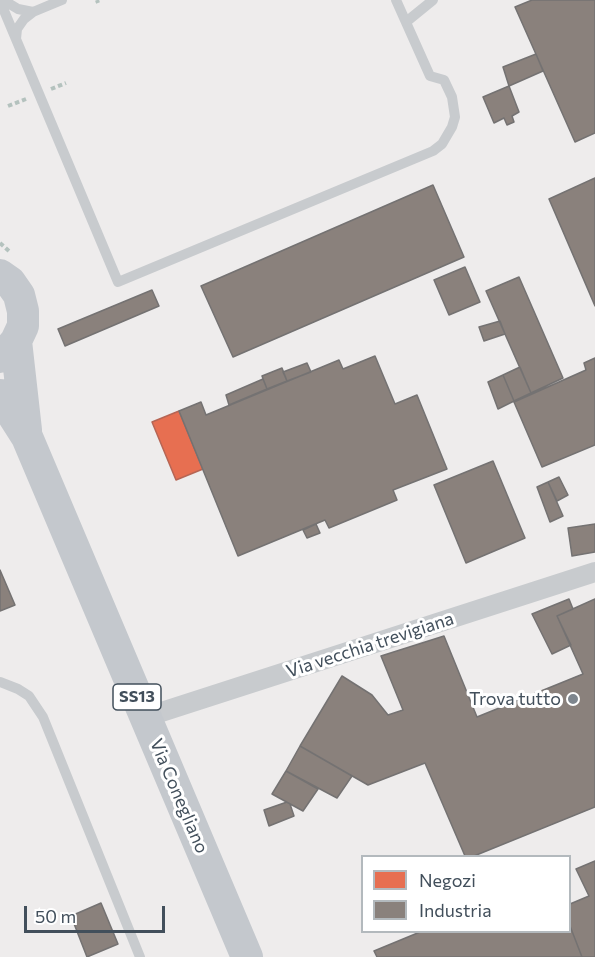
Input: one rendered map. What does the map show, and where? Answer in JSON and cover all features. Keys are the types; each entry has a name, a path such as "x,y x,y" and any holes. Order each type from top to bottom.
{"main road":[{"path":"0,275 10,282 19,295 23,311 22,327 8,349"},
{"name":"Via Conegliano","path":"8,349 27,437"},
{"name":"Via Conegliano","path":"0,395 27,437 247,957"}],"street":[{"name":"Via vecchia trevigiana","path":"146,717 595,572"}],"lane":[{"path":"2,0 18,9 33,12"},
{"path":"2,0 16,40 118,282 433,151 442,144 455,117 452,97 444,80 430,76 396,0"},
{"path":"16,40 17,29 24,19 33,12 62,0"},
{"path":"406,22 433,0"},
{"path":"0,682 29,696 43,717 140,957"}],"path":[{"path":"47,90 66,83"},
{"path":"8,106 28,98"}],"building: Negozi":[{"path":"179,411 203,469 176,480 152,422"}],"building: Industria":[{"path":"532,0 595,0 595,133 575,142 515,7"},
{"path":"536,54 543,71 509,86 503,67"},
{"path":"509,86 519,112 512,116 514,122 507,125 504,118 494,123 483,97"},
{"path":"595,178 595,306 549,199"},
{"path":"433,185 464,257 233,357 201,286"},
{"path":"465,267 480,302 449,315 434,280"},
{"path":"519,277 563,378 531,393 486,291"},
{"path":"152,290 159,306 65,346 58,329"},
{"path":"500,321 505,334 484,341 479,327"},
{"path":"375,356 395,404 417,395 447,469 393,490 397,500 329,528 325,520 238,556 179,411 201,402 206,415 339,360 343,369"},
{"path":"595,358 595,445 542,467 514,402 586,370 584,363"},
{"path":"307,363 311,372 287,381 283,372"},
{"path":"520,367 531,393 514,401 503,375"},
{"path":"282,368 287,381 267,389 262,376"},
{"path":"503,375 514,401 498,409 488,382"},
{"path":"263,379 267,389 229,405 226,395"},
{"path":"493,461 525,538 466,563 434,485"},
{"path":"559,477 568,495 557,501 548,482"},
{"path":"548,482 563,516 550,522 537,487"},
{"path":"316,524 320,533 307,538 303,530"},
{"path":"595,524 595,552 572,556 568,528"},
{"path":"0,570 15,605 0,611"},
{"path":"569,599 573,609 557,616 571,645 552,654 532,614"},
{"path":"595,599 595,807 476,855 465,855 425,763 368,785 300,746 342,676 372,695 388,715 403,710 381,656 444,636 477,717 583,674 557,616"},
{"path":"300,746 352,776 337,798 286,771"},
{"path":"286,771 318,789 303,811 272,794"},
{"path":"287,802 294,816 269,826 264,810"},
{"path":"595,861 595,957 582,957 571,929 571,904 589,896 576,869"},
{"path":"101,903 118,944 87,957 71,916"},
{"path":"571,929 582,957 377,957 374,951 418,933 571,933"}],"place":[{"name":"Trova tutto","path":"573,699"}]}
